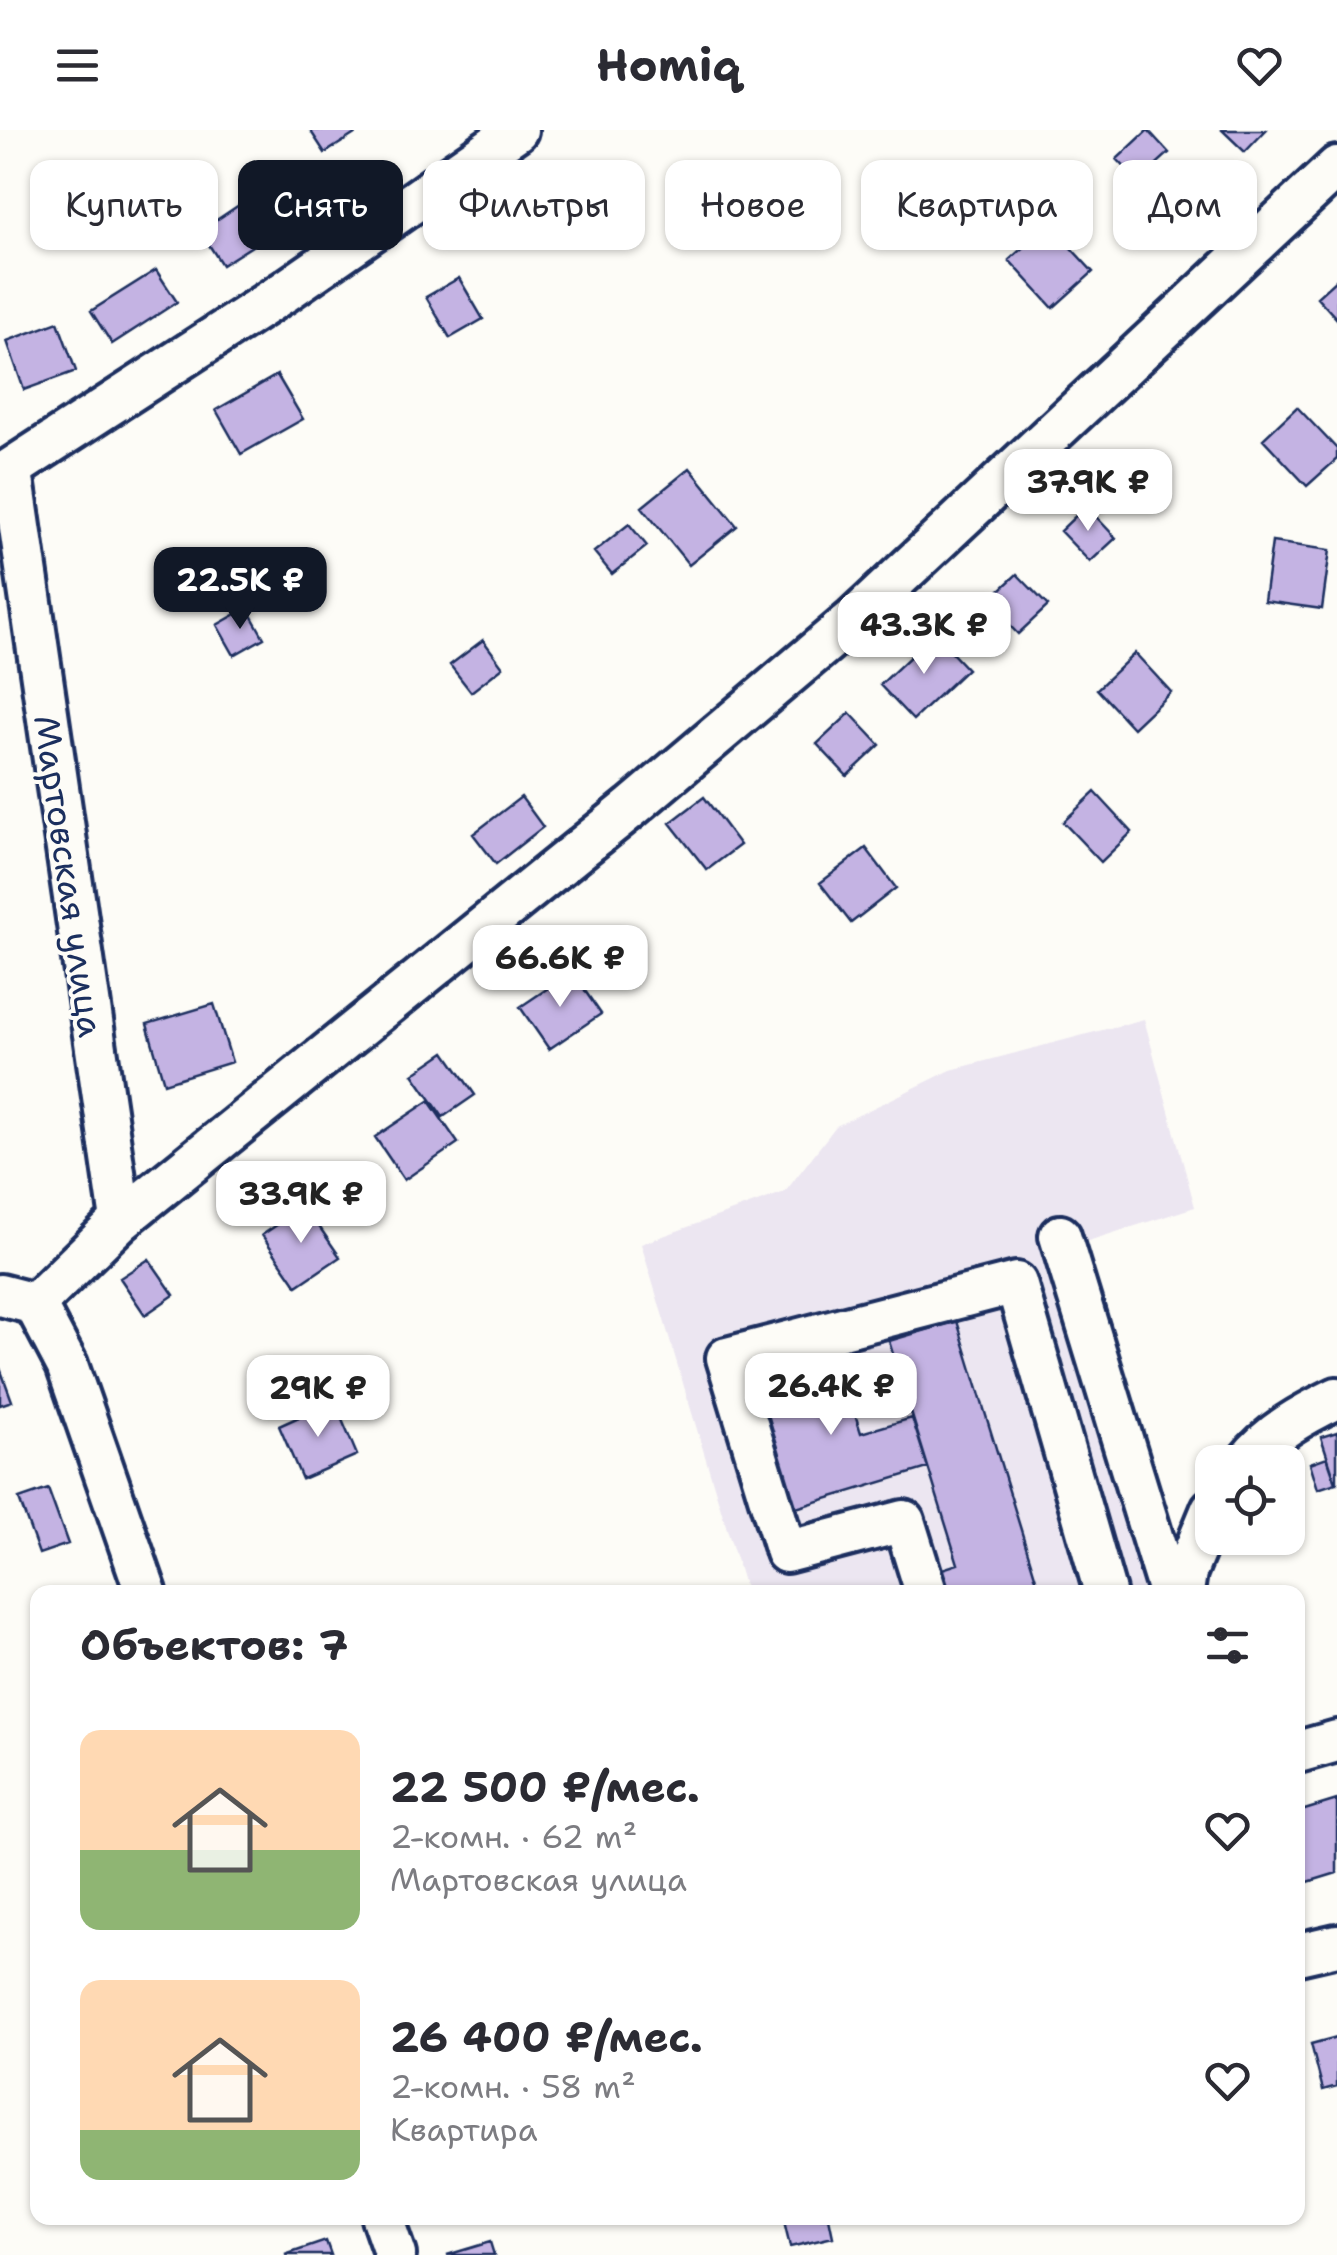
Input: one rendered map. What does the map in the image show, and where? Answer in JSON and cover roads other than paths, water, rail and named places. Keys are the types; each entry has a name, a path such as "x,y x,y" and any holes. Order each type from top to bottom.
{"street":[{"path":"6,474 457,176 517,130"},
{"path":"144,1585 67,1365 17,1299 121,1220 632,807 854,619 1337,167"},
{"name":"Мартовская улица","path":"6,474 121,1220"},
{"path":"1060,1236 1167,1585"},
{"path":"924,1585 904,1521 786,1552 727,1358 1016,1283 1102,1585"},
{"path":"1262,1445 1306,1412 1337,1398"},
{"path":"1184,1585 1195,1550"},
{"path":"1305,1750 1337,1742"},
{"path":"1305,1952 1337,1944"},
{"path":"384,2225 395,2255"}]}
